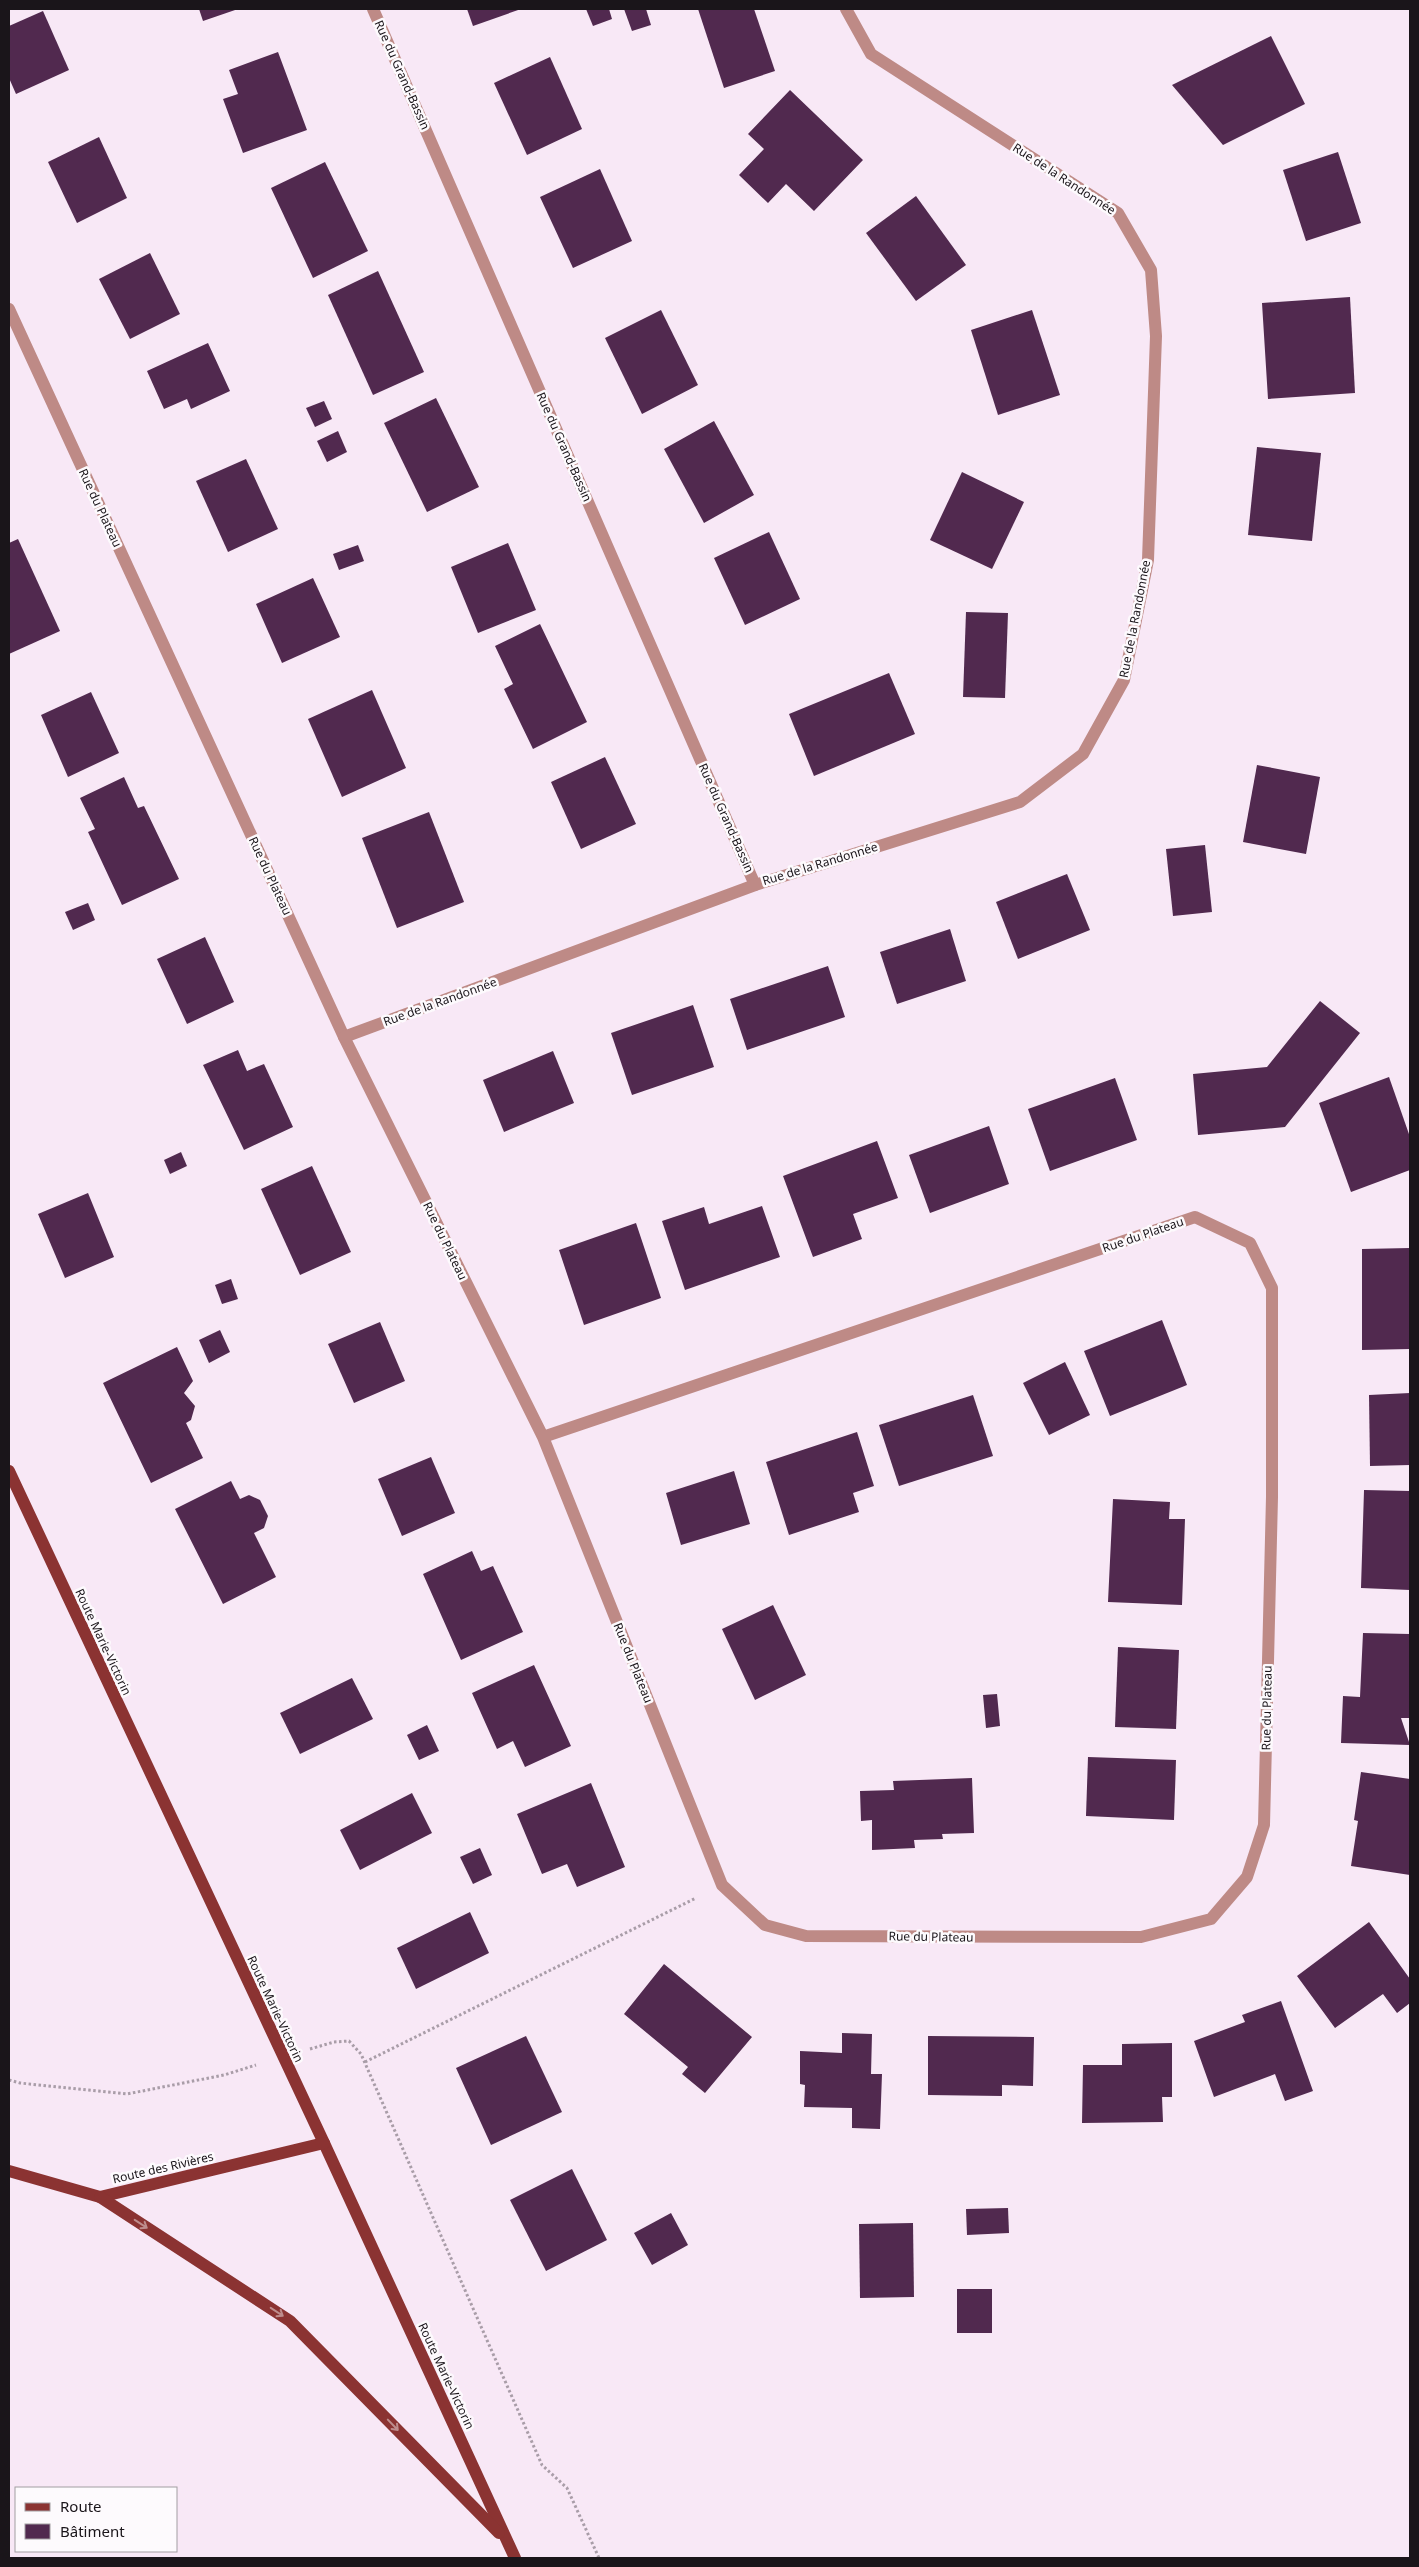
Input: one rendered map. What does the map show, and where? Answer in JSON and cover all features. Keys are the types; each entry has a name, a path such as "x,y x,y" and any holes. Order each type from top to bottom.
{"main road":[{"name":"Route Marie-Victorin","path":"9,1471 324,2144 514,2558"},
{"name":"Route des Rivières","path":"9,2170 100,2197 324,2144"},
{"path":"100,2197 290,2321 505,2540"}],"street":[{"name":"Rue du Grand-Bassin","path":"373,9 754,885"},
{"name":"Rue de la Randonnée","path":"344,1037 754,885 1020,802 1083,754 1124,680 1148,560 1156,336 1151,270 1118,213 871,54 846,9"},
{"name":"Rue du Plateau","path":"9,309 344,1037 543,1437 722,1885 765,1925 806,1936 1141,1937 1211,1919 1247,1877 1264,1825 1272,1497 1272,1288 1250,1244 1195,1217 543,1437"}],"path":[{"path":"365,2062 722,1885"},
{"path":"334,2042 349,2041 356,2046 365,2062 542,2465 567,2488 599,2558"},
{"path":"9,2080 20,2084 128,2094 224,2075"}],"building":[{"path":"199,9 238,9 203,21"},
{"path":"467,9 521,9 473,26"},
{"path":"586,9 609,9 612,19 593,26"},
{"path":"624,9 646,9 651,25 632,31"},
{"path":"698,9 754,9 775,71 724,88"},
{"path":"43,11 69,70 16,94 9,78 9,26"},
{"path":"1271,36 1305,104 1223,145 1172,85"},
{"path":"278,52 307,130 243,153 223,99 238,94 229,70"},
{"path":"550,57 582,129 527,155 494,83"},
{"path":"790,90 863,160 814,211 786,184 768,203 739,175 764,149 748,134"},
{"path":"99,137 127,198 77,223 48,162"},
{"path":"1338,152 1361,223 1306,241 1283,170"},
{"path":"325,162 368,251 313,278 271,188"},
{"path":"600,169 632,241 573,268 540,197"},
{"path":"916,196 966,265 916,301 866,233"},
{"path":"150,253 180,314 130,339 99,279"},
{"path":"378,271 424,372 373,395 328,295"},
{"path":"1350,297 1355,393 1268,399 1262,303"},
{"path":"661,310 698,385 642,414 605,338"},
{"path":"1032,310 1060,395 998,415 971,330"},
{"path":"208,343 230,391 191,409 187,399 164,409 147,371"},
{"path":"436,398 479,487 427,512 384,423"},
{"path":"324,401 332,419 315,427 306,408"},
{"path":"714,421 754,495 704,523 664,449"},
{"path":"338,431 347,452 327,462 317,441"},
{"path":"1257,447 1321,453 1312,541 1248,535"},
{"path":"246,459 278,529 228,552 196,481"},
{"path":"962,472 1024,502 992,569 930,540"},
{"path":"769,532 800,599 745,625 714,558"},
{"path":"18,539 60,631 9,654 9,543"},
{"path":"508,543 536,610 478,633 451,567"},
{"path":"358,545 364,561 339,570 333,554"},
{"path":"313,578 340,637 282,663 256,604"},
{"path":"966,612 1008,613 1005,698 963,697"},
{"path":"540,624 587,722 533,749 504,689 513,684 495,646"},
{"path":"889,673 915,734 814,776 789,714"},
{"path":"372,690 406,768 342,797 308,719"},
{"path":"91,692 119,753 68,777 41,715"},
{"path":"605,757 636,824 581,849 551,782"},
{"path":"1257,765 1320,777 1306,854 1243,842"},
{"path":"124,777 138,808 144,806 179,879 122,905 88,832 95,829 80,798"},
{"path":"429,812 464,902 397,928 362,838"},
{"path":"1205,845 1212,912 1173,916 1166,849"},
{"path":"1067,874 1090,930 1018,959 996,902"},
{"path":"88,903 95,920 73,930 65,912"},
{"path":"950,929 966,981 897,1004 880,952"},
{"path":"205,937 234,1002 187,1024 157,959"},
{"path":"828,966 845,1017 747,1050 730,999"},
{"path":"1320,1001 1360,1033 1285,1127 1198,1135 1193,1074 1267,1067"},
{"path":"693,1005 714,1067 632,1095 611,1033"},
{"path":"238,1050 247,1071 264,1064 293,1127 244,1150 203,1065"},
{"path":"553,1051 574,1103 504,1132 483,1080"},
{"path":"1389,1077 1410,1137 1410,1170 1351,1192 1319,1103"},
{"path":"1115,1078 1137,1140 1050,1171 1028,1109"},
{"path":"989,1126 1009,1184 930,1213 909,1155"},
{"path":"877,1141 898,1198 853,1214 862,1239 813,1257 783,1176"},
{"path":"181,1152 187,1166 170,1174 164,1160"},
{"path":"312,1166 351,1252 300,1275 261,1189"},
{"path":"88,1193 114,1257 65,1278 38,1214"},
{"path":"762,1206 780,1257 685,1290 662,1221 704,1207 709,1224"},
{"path":"636,1223 661,1298 584,1325 559,1250"},
{"path":"1410,1248 1410,1349 1362,1350 1362,1249"},
{"path":"231,1279 238,1299 222,1304 215,1285"},
{"path":"1162,1320 1187,1385 1110,1416 1084,1351"},
{"path":"380,1322 405,1381 354,1403 328,1344"},
{"path":"220,1330 230,1352 209,1363 199,1340"},
{"path":"177,1347 193,1381 184,1393 195,1406 191,1420 186,1423 203,1458 151,1483 103,1383"},
{"path":"1065,1362 1090,1415 1049,1435 1023,1383"},
{"path":"1410,1393 1410,1465 1370,1466 1369,1395"},
{"path":"973,1395 993,1456 899,1486 879,1425"},
{"path":"857,1432 874,1486 853,1493 859,1512 789,1535 766,1462"},
{"path":"431,1457 455,1513 402,1536 378,1479"},
{"path":"734,1471 750,1524 681,1545 666,1493"},
{"path":"231,1481 240,1499 249,1495 260,1500 268,1516 264,1528 254,1533 276,1577 223,1604 175,1509"},
{"path":"1364,1490 1410,1491 1410,1590 1361,1588"},
{"path":"1113,1499 1170,1502 1169,1519 1185,1519 1182,1605 1108,1602"},
{"path":"472,1551 481,1571 493,1566 523,1632 461,1660 423,1574"},
{"path":"773,1605 806,1675 755,1700 722,1629"},
{"path":"1363,1633 1410,1634 1410,1718 1401,1718 1410,1745 1341,1743 1343,1696 1360,1697"},
{"path":"1118,1647 1179,1650 1176,1729 1115,1727"},
{"path":"534,1665 571,1746 525,1767 513,1741 497,1749 472,1693"},
{"path":"352,1678 373,1719 300,1754 280,1713"},
{"path":"997,1694 1000,1726 986,1728 983,1695"},
{"path":"427,1725 439,1751 419,1760 407,1735"},
{"path":"1088,1757 1176,1760 1174,1820 1086,1816"},
{"path":"1361,1772 1410,1779 1410,1875 1351,1866 1358,1821 1354,1820"},
{"path":"972,1778 974,1833 942,1834 943,1839 914,1840 915,1848 872,1850 872,1820 861,1821 860,1791 894,1790 893,1781"},
{"path":"591,1783 625,1867 577,1887 567,1864 542,1874 517,1814"},
{"path":"412,1793 432,1833 360,1870 340,1830"},
{"path":"480,1848 492,1875 473,1884 460,1857"},
{"path":"470,1912 489,1953 416,1989 397,1948"},
{"path":"1369,1922 1410,1979 1410,2003 1397,2013 1383,1994 1335,2028 1297,1976"},
{"path":"664,1964 752,2037 705,2093 682,2074 688,2067 624,2014"},
{"path":"1281,2001 1313,2091 1285,2101 1275,2074 1214,2097 1194,2041 1245,2022 1242,2015"},
{"path":"842,2033 872,2034 871,2074 882,2074 880,2129 852,2128 852,2108 804,2107 805,2085 800,2084 800,2051 842,2053"},
{"path":"526,2036 562,2112 491,2145 456,2068"},
{"path":"928,2036 1034,2037 1033,2086 1002,2085 1002,2096 928,2095"},
{"path":"1172,2043 1172,2097 1162,2097 1163,2122 1082,2123 1083,2065 1122,2065 1122,2044"},
{"path":"572,2169 607,2240 546,2271 510,2200"},
{"path":"1008,2208 1009,2233 967,2235 966,2209"},
{"path":"671,2213 688,2245 652,2265 634,2233"},
{"path":"913,2223 914,2297 860,2298 859,2224"},
{"path":"957,2289 992,2289 992,2333 957,2333"}]}
